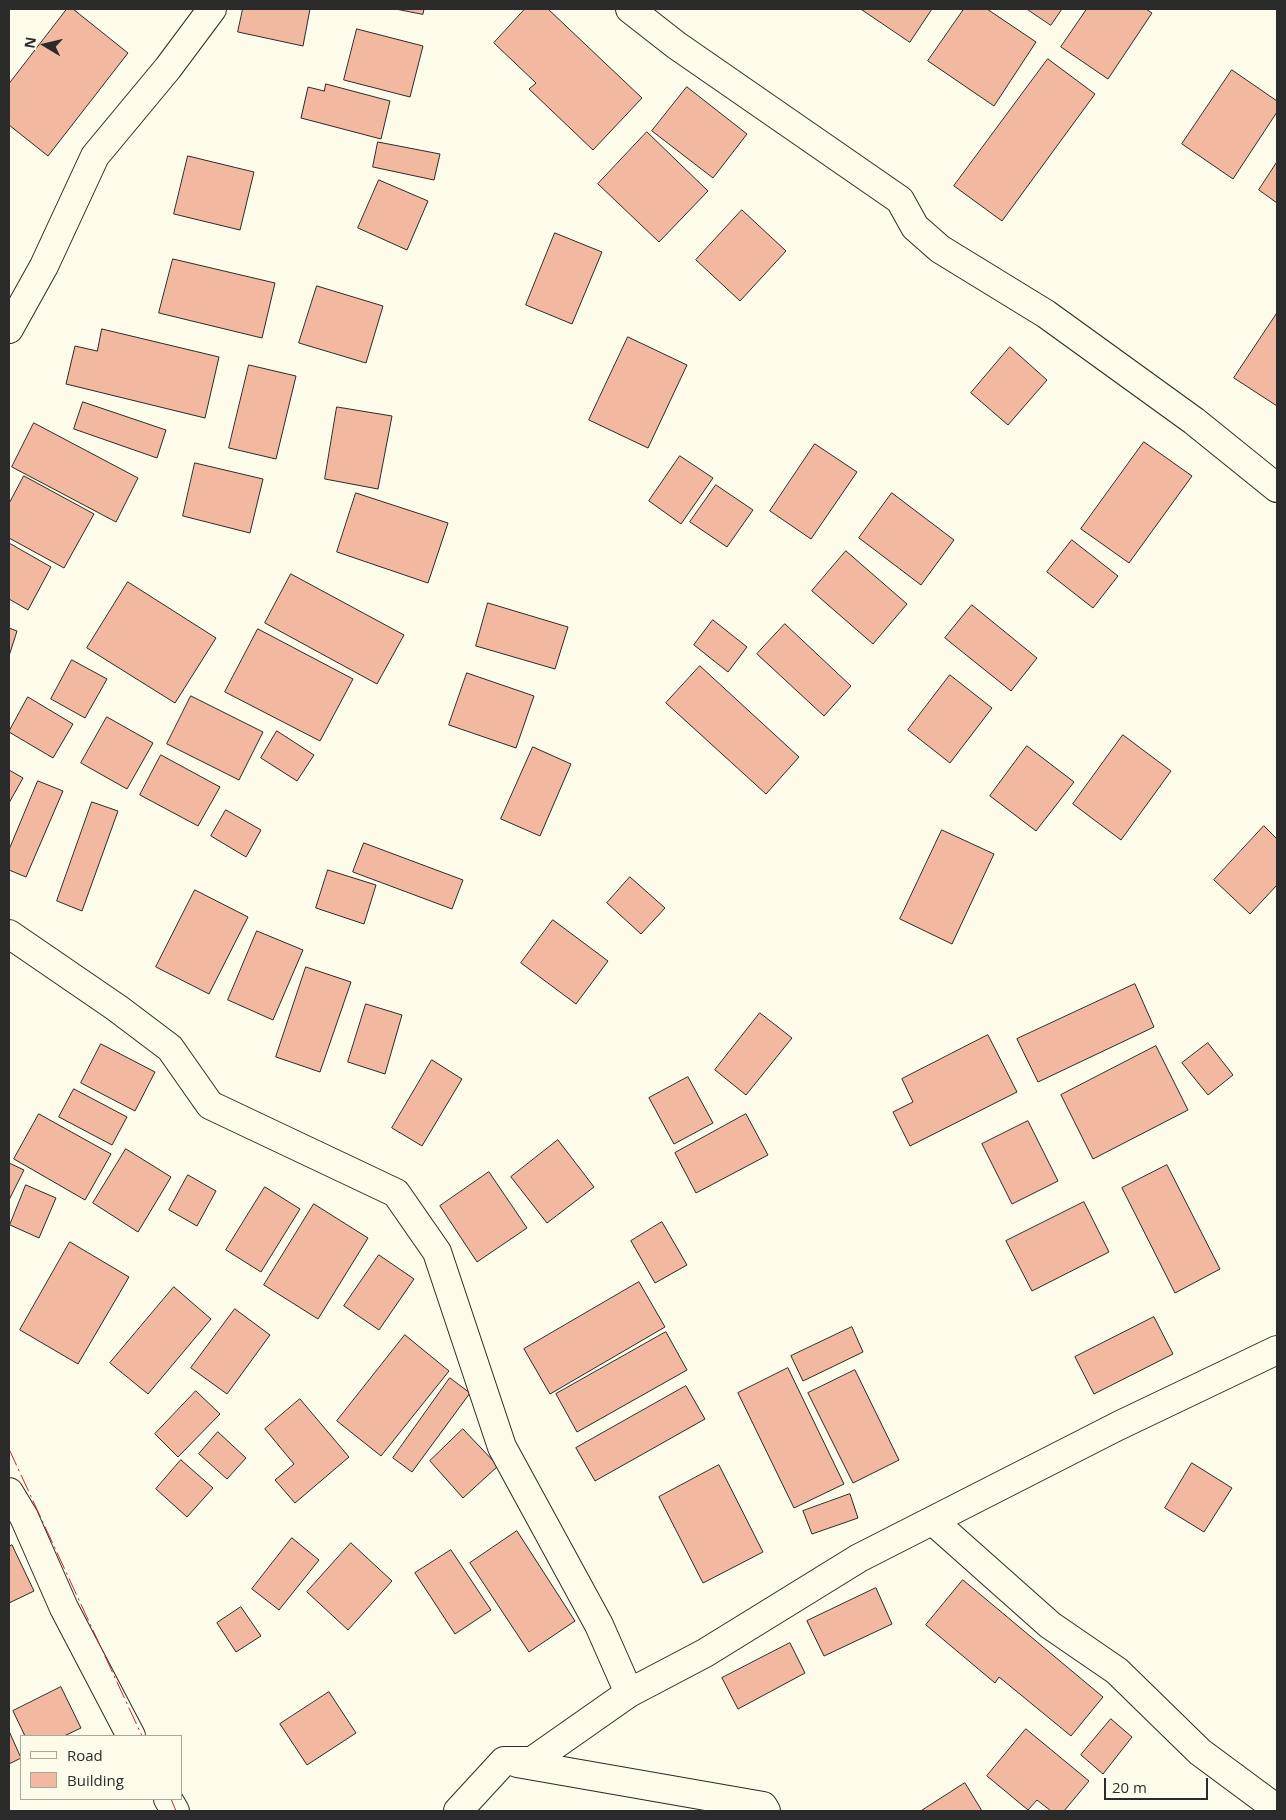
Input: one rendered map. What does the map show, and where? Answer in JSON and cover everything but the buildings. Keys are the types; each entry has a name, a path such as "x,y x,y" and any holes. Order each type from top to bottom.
{"street":[{"path":"9,329 44,266 95,156 168,68 212,9"},
{"path":"630,9 676,45 900,200 915,227 940,249 1046,314 1194,422 1277,488"},
{"path":"9,934 117,1008 170,1048 210,1105 396,1193 437,1252 502,1447 599,1625 629,1693"},
{"path":"458,1811 504,1761 532,1761 629,1693 705,1653 859,1558 1118,1426 1277,1350"},
{"path":"9,1492 24,1517 64,1608 130,1735"},
{"path":"933,1521 1050,1625 1117,1671 1200,1752 1277,1809"},
{"path":"504,1761 763,1806 766,1811"},
{"path":"169,1800 175,1811"}],"power":[{"path":"9,1449 142,1735"},
{"path":"171,1800 176,1811"}]}
